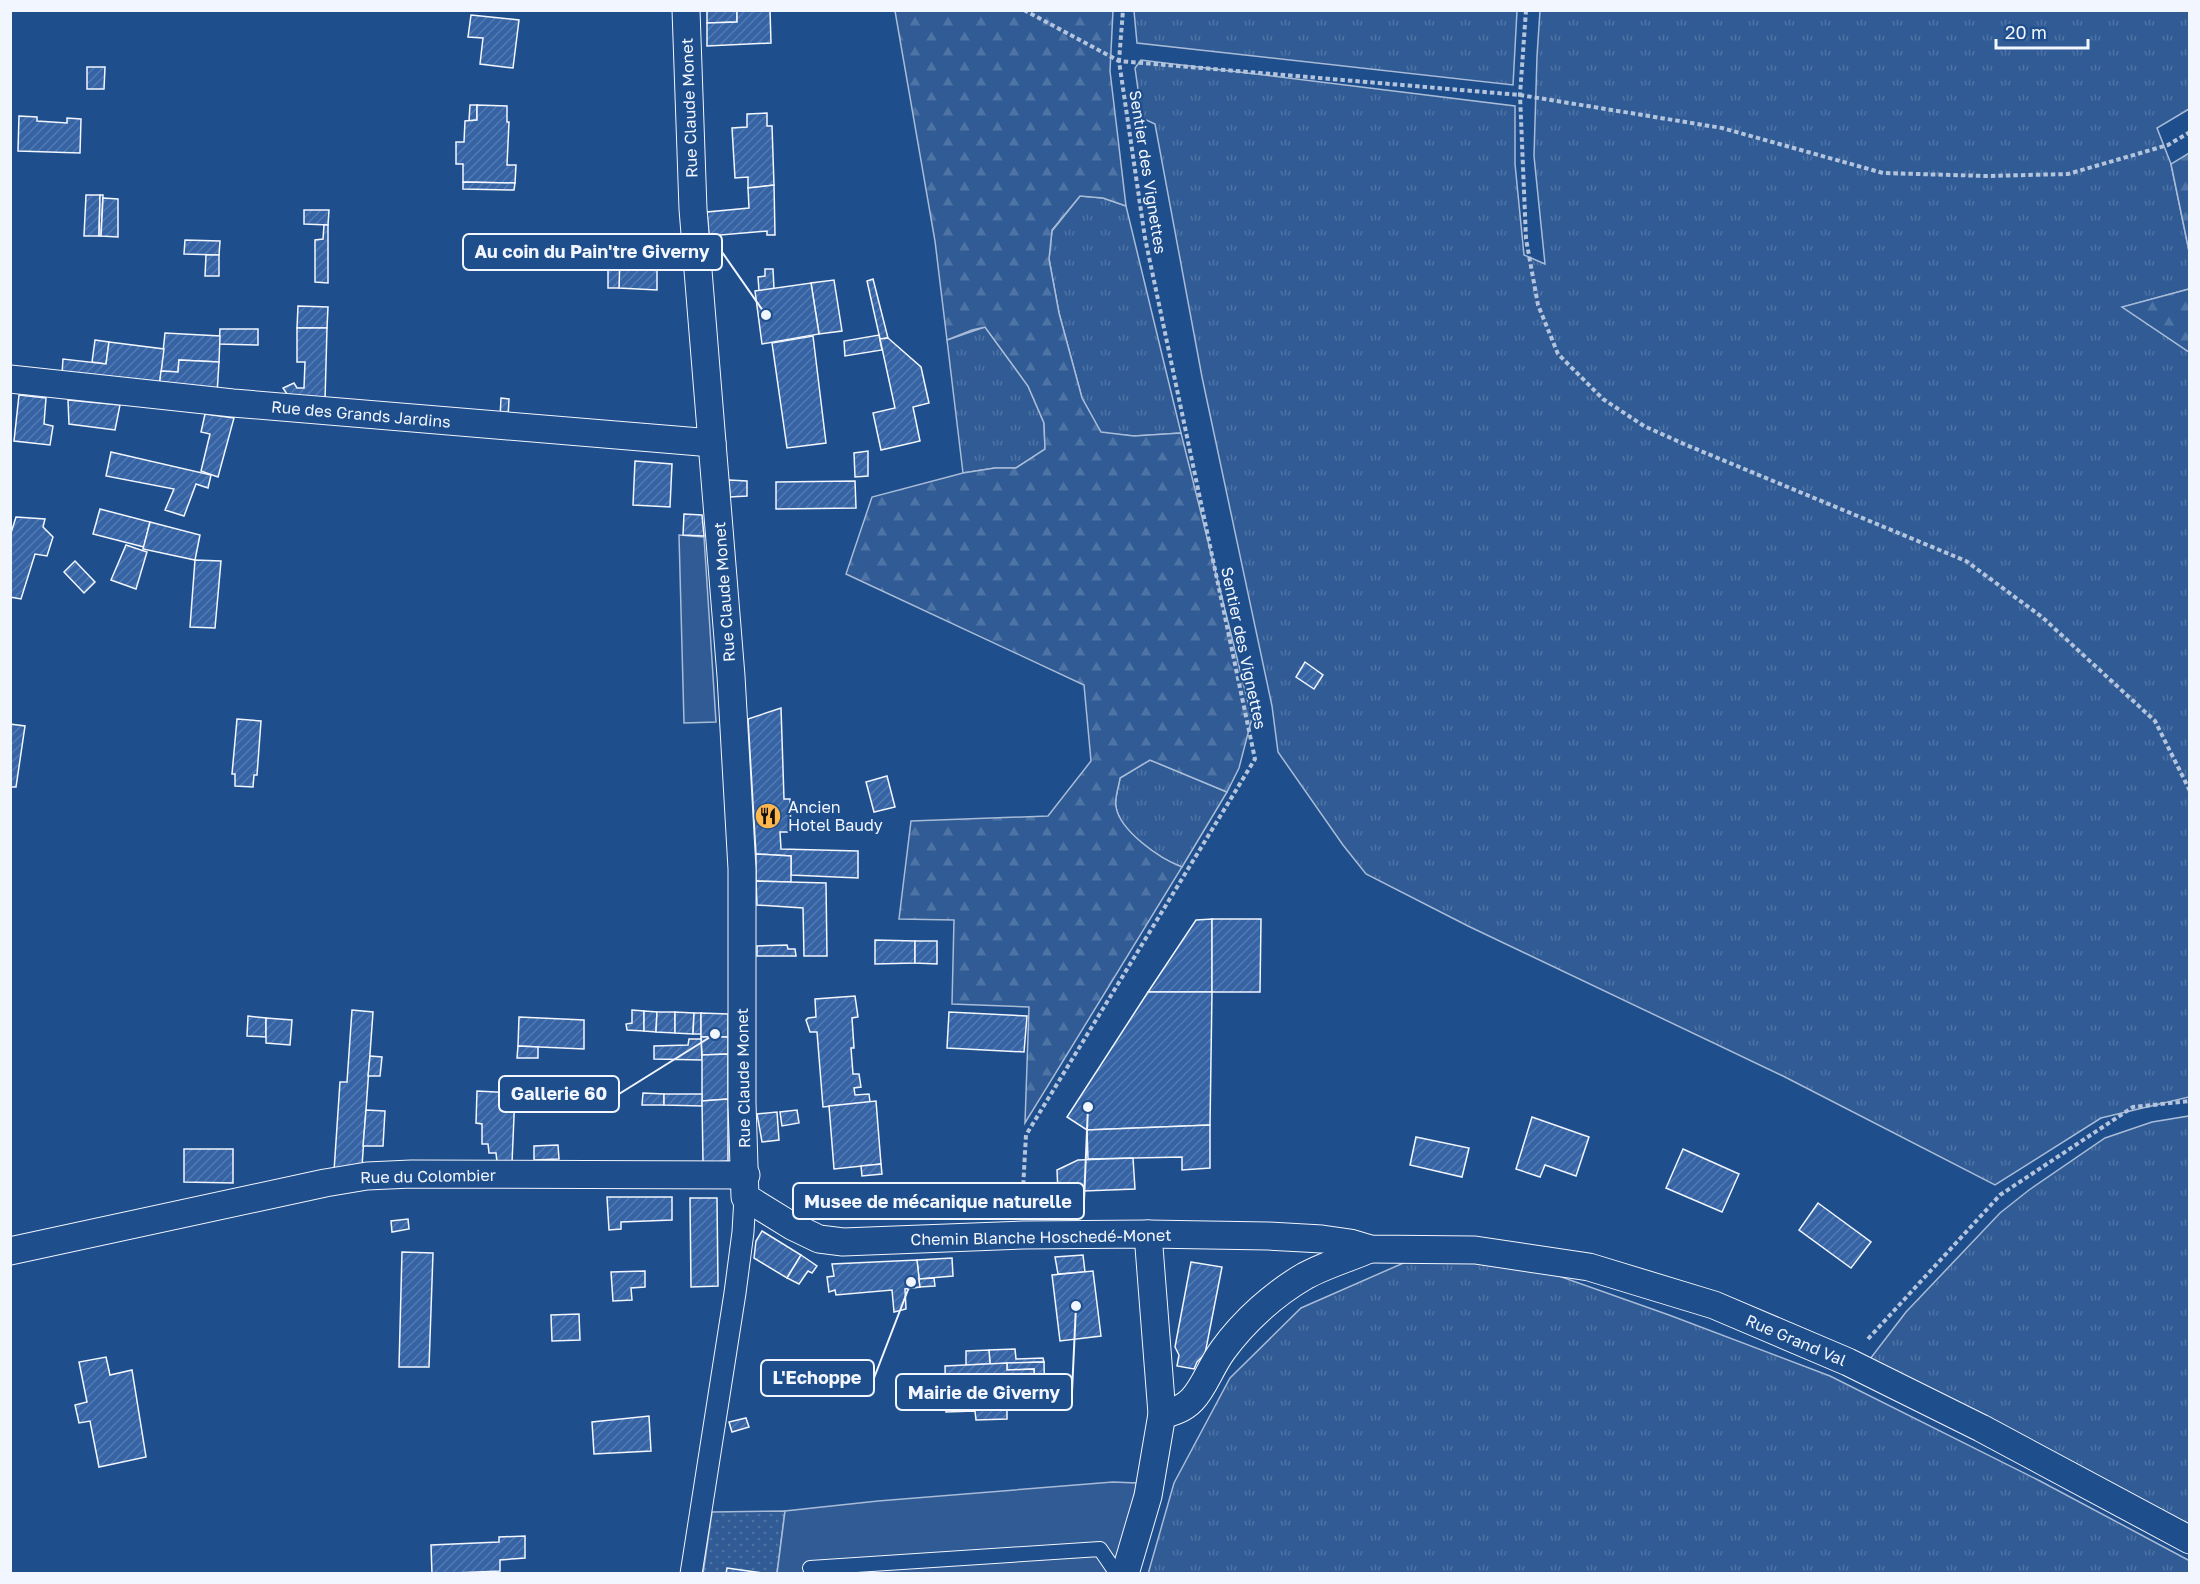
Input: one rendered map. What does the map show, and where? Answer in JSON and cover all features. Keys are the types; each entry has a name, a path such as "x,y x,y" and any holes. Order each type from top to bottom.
{"street":[{"name":"Rue Claude Monet","path":"686,10 693,209 731,676 742,869 742,1103 745,1186 743,1232 735,1293 691,1574"},
{"name":"Rue des Grands Jardins","path":"10,379 233,403 712,444"},
{"name":"Rue du Colombier","path":"10,1251 367,1176 411,1174 745,1186"},
{"name":"Chemin Blanche Hoschedé-Monet","path":"745,1186 792,1226 819,1239 843,1242 1023,1235 1148,1234 1322,1239 1370,1249"},
{"path":"1125,1574 1148,1496 1162,1414 1148,1234"},
{"name":"Rue Grand Val","path":"1370,1249 1475,1250 1588,1267 1714,1305 1848,1362 1981,1428 2190,1540"},
{"path":"1162,1414 1173,1413 1188,1405 1223,1350 1279,1293 1307,1275 1370,1249"}],"lane":[{"path":"810,1568 1100,1549 1117,1574"}],"path":[{"path":"1024,10 1119,61 1520,95 1722,128 1883,173 1987,176 2068,174 2168,145 2190,132"},
{"name":"Sentier des Vignettes","path":"1023,1235 1022,1206 1026,1135 1255,759 1145,238 1119,61 1123,10"},
{"path":"1526,10 1520,95 1526,239 1539,305 1558,354 1603,399 1644,426 1966,561 2042,617 2155,721 2190,791"},
{"path":"1848,1362 2000,1195 2133,1107 2190,1101"}],"green space":[{"path":"895,11 1113,11 1110,71 1126,206 1103,198 1080,196 1052,230 1049,259 1059,313 1082,398 1101,432 1134,436 1181,433 1252,718 1239,768 1227,792 1150,760 1120,778 1116,807 1125,825 1142,843 1163,858 1182,867 1025,1123 1029,1007 952,1004 954,920 899,919 911,821 1048,816 1091,761 1084,685 846,574 872,497 963,473 995,468 1016,468 1045,449 1044,423 1028,386 985,327 947,340 935,241"},
{"path":"1134,11 1517,11 1513,85 1137,43"},
{"path":"1540,11 2189,11 2189,109 2157,128 2171,164 2189,251 2189,289 2123,307 2189,352 2189,1097 2101,1118 1995,1185 1783,1076 1468,926 1366,874 1278,752 1272,706 1202,377 1155,124 1142,118 1135,68 1141,60 1515,106 1515,164 1524,255 1545,264 1534,156"},
{"path":"2189,153 2189,251 2171,164"},
{"path":"1080,196 1103,198 1126,206 1181,433 1134,436 1101,433 1082,398 1059,313 1049,259 1052,231"},
{"path":"2189,289 2189,352 2122,307"},
{"path":"985,327 1028,386 1044,423 1045,450 1016,468 995,468 963,473 947,340"},
{"path":"1150,760 1227,792 1182,867 1163,858 1142,843 1125,825 1116,807 1120,778"},
{"path":"2189,1116 2189,1531 1870,1359 1906,1312 2000,1213 2029,1190 2105,1138 2152,1122"},
{"path":"1408,1261 1522,1263 1669,1315 1830,1376 2040,1481 2190,1561 2189,1574 1148,1574 1174,1483 1230,1378 1301,1308"},
{"path":"785,1511 777,1573 703,1574 712,1512"}],"shaded area":[{"path":"679,535 704,537 716,722 684,723"},
{"path":"1113,1482 1137,1483 1117,1573 777,1574 785,1511"}],"building":[{"path":"707,10 737,10 737,22 707,23"},
{"path":"770,10 771,43 707,46 707,23 737,22 737,11"},
{"path":"471,15 519,20 513,68 480,64 483,38 468,37"},
{"path":"87,67 105,67 104,89 87,89"},
{"path":"470,105 477,105 477,120 469,121"},
{"path":"477,105 507,106 507,122 509,122 507,165 516,165 515,183 463,182 463,164 456,164 456,142 464,142 465,121 477,120"},
{"path":"767,113 767,126 772,126 774,185 748,188 748,177 735,178 732,128 747,127 747,114"},
{"path":"19,116 37,117 37,121 67,123 67,118 81,119 80,153 18,151"},
{"path":"463,182 515,183 514,190 463,189"},
{"path":"774,185 775,235 767,235 767,231 709,236 707,212 749,208 748,188"},
{"path":"86,195 100,195 99,236 84,236"},
{"path":"100,195 103,195 101,236 99,236"},
{"path":"103,198 118,199 118,237 101,236"},
{"path":"304,210 329,210 328,225 304,224"},
{"path":"324,225 328,225 328,283 315,282 315,240 323,239"},
{"path":"620,234 657,235 657,290 619,288"},
{"path":"185,240 220,241 219,255 184,254"},
{"path":"206,255 219,255 219,276 205,276"},
{"path":"608,258 620,258 619,288 608,288"},
{"path":"765,269 773,269 774,289 759,291 758,277 765,276"},
{"path":"873,279 888,338 880,339 867,281"},
{"path":"834,280 842,331 819,334 811,283"},
{"path":"811,283 819,334 762,344 755,291"},
{"path":"298,306 328,307 327,328 297,328"},
{"path":"297,328 327,328 325,401 289,397 283,388 294,383 297,388 304,388 305,362 297,362"},
{"path":"220,329 258,329 258,345 219,344"},
{"path":"165,333 220,336 219,362 179,360 178,372 161,371"},
{"path":"879,335 882,350 845,356 844,341"},
{"path":"813,336 826,443 787,448 772,343"},
{"path":"888,338 921,367 929,403 913,407 920,441 881,450 873,413 895,408 880,339"},
{"path":"95,340 109,342 106,364 92,362"},
{"path":"109,342 164,349 159,388 62,374 63,359 106,364"},
{"path":"179,360 219,362 217,394 159,388 161,371 178,372"},
{"path":"19,395 46,398 44,424 53,426 50,445 14,441"},
{"path":"501,398 509,399 508,418 500,418"},
{"path":"68,400 120,405 115,430 69,424"},
{"path":"205,414 234,418 218,477 201,471 210,434 201,432"},
{"path":"868,451 868,476 855,477 854,453"},
{"path":"111,452 211,475 208,488 196,484 184,516 165,510 174,489 106,476"},
{"path":"635,461 672,464 670,507 633,505"},
{"path":"729,480 747,481 747,496 730,497"},
{"path":"855,481 856,508 776,509 776,482"},
{"path":"100,509 150,522 144,547 93,534"},
{"path":"684,514 702,515 704,536 683,535"},
{"path":"16,517 45,519 43,527 53,537 47,556 35,554 21,599 10,597 10,536"},
{"path":"150,522 200,535 195,560 143,549"},
{"path":"126,545 147,552 136,589 111,580"},
{"path":"195,560 221,561 215,628 190,627"},
{"path":"75,561 95,582 84,593 64,572"},
{"path":"1305,662 1323,675 1314,689 1296,677"},
{"path":"781,708 784,799 790,799 791,832 780,832 781,849 858,851 858,878 791,875 791,856 756,854 748,719"},
{"path":"237,719 261,721 257,775 254,775 253,787 235,786 235,774 232,774"},
{"path":"10,724 25,726 16,787 10,787"},
{"path":"887,776 895,807 874,812 866,782"},
{"path":"756,854 791,856 791,882 756,881"},
{"path":"756,881 826,883 827,956 804,956 803,908 757,905"},
{"path":"1212,919 1212,992 1148,992 1196,920"},
{"path":"1212,919 1261,919 1260,992 1212,992"},
{"path":"875,940 915,941 915,963 875,964"},
{"path":"915,941 937,941 937,964 915,963"},
{"path":"787,945 788,949 795,949 796,956 757,956 757,946"},
{"path":"1148,992 1212,992 1210,1125 1087,1130 1067,1117"},
{"path":"855,996 858,1017 852,1018 854,1048 851,1048 853,1074 859,1074 861,1087 854,1088 855,1095 869,1094 870,1102 823,1107 817,1032 810,1032 806,1020 816,1017 815,999"},
{"path":"352,1010 373,1012 362,1166 334,1171 340,1082 347,1082"},
{"path":"632,1010 644,1011 644,1031 627,1030 626,1024 632,1023"},
{"path":"644,1011 657,1012 656,1032 644,1031"},
{"path":"657,1012 675,1012 675,1033 656,1032"},
{"path":"675,1012 694,1013 693,1034 675,1033"},
{"path":"949,1012 1027,1016 1024,1052 947,1048"},
{"path":"694,1013 701,1013 701,1034 693,1034"},
{"path":"701,1013 728,1014 728,1037 701,1037"},
{"path":"248,1016 266,1018 266,1037 247,1036"},
{"path":"519,1017 584,1020 584,1049 518,1046"},
{"path":"266,1018 292,1020 290,1045 266,1043"},
{"path":"701,1037 728,1037 728,1054 702,1055"},
{"path":"689,1039 701,1039 702,1060 654,1059 654,1046 688,1045"},
{"path":"518,1046 538,1047 538,1058 517,1058"},
{"path":"728,1054 728,1099 702,1101 702,1055"},
{"path":"370,1056 382,1057 380,1076 368,1076"},
{"path":"477,1091 515,1093 512,1163 497,1162 496,1153 489,1153 488,1144 482,1144 482,1124 476,1123"},
{"path":"643,1093 664,1094 664,1105 642,1105"},
{"path":"664,1094 702,1094 702,1106 664,1105"},
{"path":"728,1099 728,1161 703,1163 702,1101"},
{"path":"876,1101 881,1164 834,1169 829,1106"},
{"path":"366,1110 385,1111 383,1146 363,1146"},
{"path":"797,1110 799,1123 782,1126 780,1112"},
{"path":"777,1112 779,1140 762,1142 757,1114"},
{"path":"1532,1117 1589,1137 1576,1176 1545,1165 1540,1177 1516,1169"},
{"path":"1210,1125 1210,1168 1182,1170 1182,1157 1088,1159 1087,1130"},
{"path":"1416,1137 1469,1148 1462,1177 1410,1165"},
{"path":"558,1145 559,1159 534,1160 534,1146"},
{"path":"184,1149 233,1149 233,1183 184,1182"},
{"path":"1683,1149 1739,1174 1722,1212 1666,1188"},
{"path":"1133,1158 1135,1189 1058,1192 1057,1170 1078,1160"},
{"path":"881,1164 882,1174 862,1176 861,1166"},
{"path":"607,1197 672,1197 672,1220 621,1222 621,1229 609,1230"},
{"path":"690,1198 717,1198 718,1286 691,1287"},
{"path":"1818,1203 1871,1242 1851,1268 1799,1230"},
{"path":"408,1219 409,1229 392,1232 391,1221"},
{"path":"762,1231 801,1255 787,1278 754,1258 756,1241"},
{"path":"402,1252 433,1253 429,1367 399,1367"},
{"path":"801,1255 817,1266 812,1273 808,1271 799,1284 787,1278"},
{"path":"1083,1255 1085,1272 1058,1274 1055,1257"},
{"path":"952,1258 953,1276 919,1279 917,1260"},
{"path":"917,1260 920,1287 905,1289 906,1309 894,1312 892,1290 836,1295 835,1290 829,1292 827,1277 834,1276 832,1264"},
{"path":"1191,1262 1222,1267 1205,1354 1194,1369 1177,1366 1179,1355 1175,1347"},
{"path":"645,1271 645,1287 631,1288 632,1300 613,1301 611,1272"},
{"path":"1093,1271 1101,1336 1060,1341 1052,1275"},
{"path":"934,1278 935,1286 920,1287 919,1279"},
{"path":"579,1314 580,1340 552,1341 551,1315"},
{"path":"1015,1349 1016,1359 1043,1358 1044,1362 990,1364 989,1350"},
{"path":"989,1350 990,1364 966,1365 966,1351"},
{"path":"106,1357 110,1375 132,1370 146,1457 99,1467 90,1421 79,1423 75,1405 87,1402 79,1362"},
{"path":"1044,1362 1045,1408 1035,1408 1034,1369 1007,1370 1007,1363"},
{"path":"1007,1363 1007,1370 1034,1369 1035,1408 1007,1410 1007,1419 976,1420 975,1411 946,1412 945,1366"},
{"path":"649,1416 651,1451 594,1454 592,1422"},
{"path":"746,1418 749,1427 732,1432 729,1422"},
{"path":"525,1536 525,1558 500,1560 500,1571 432,1574 431,1545 499,1542 499,1537"},
{"path":"727,1568 762,1573 762,1574 726,1574"}],"place":[{"name":"Au coin du Pain'tre Giverny","path":"766,315"},
{"name":"Ancien Hotel Baudy","path":"768,816"},
{"name":"Gallerie 60","path":"715,1034"},
{"name":"Musee de mécanique naturelle","path":"1088,1107"},
{"name":"L'Echoppe","path":"911,1282"},
{"name":"Mairie de Giverny","path":"1076,1306"}]}
